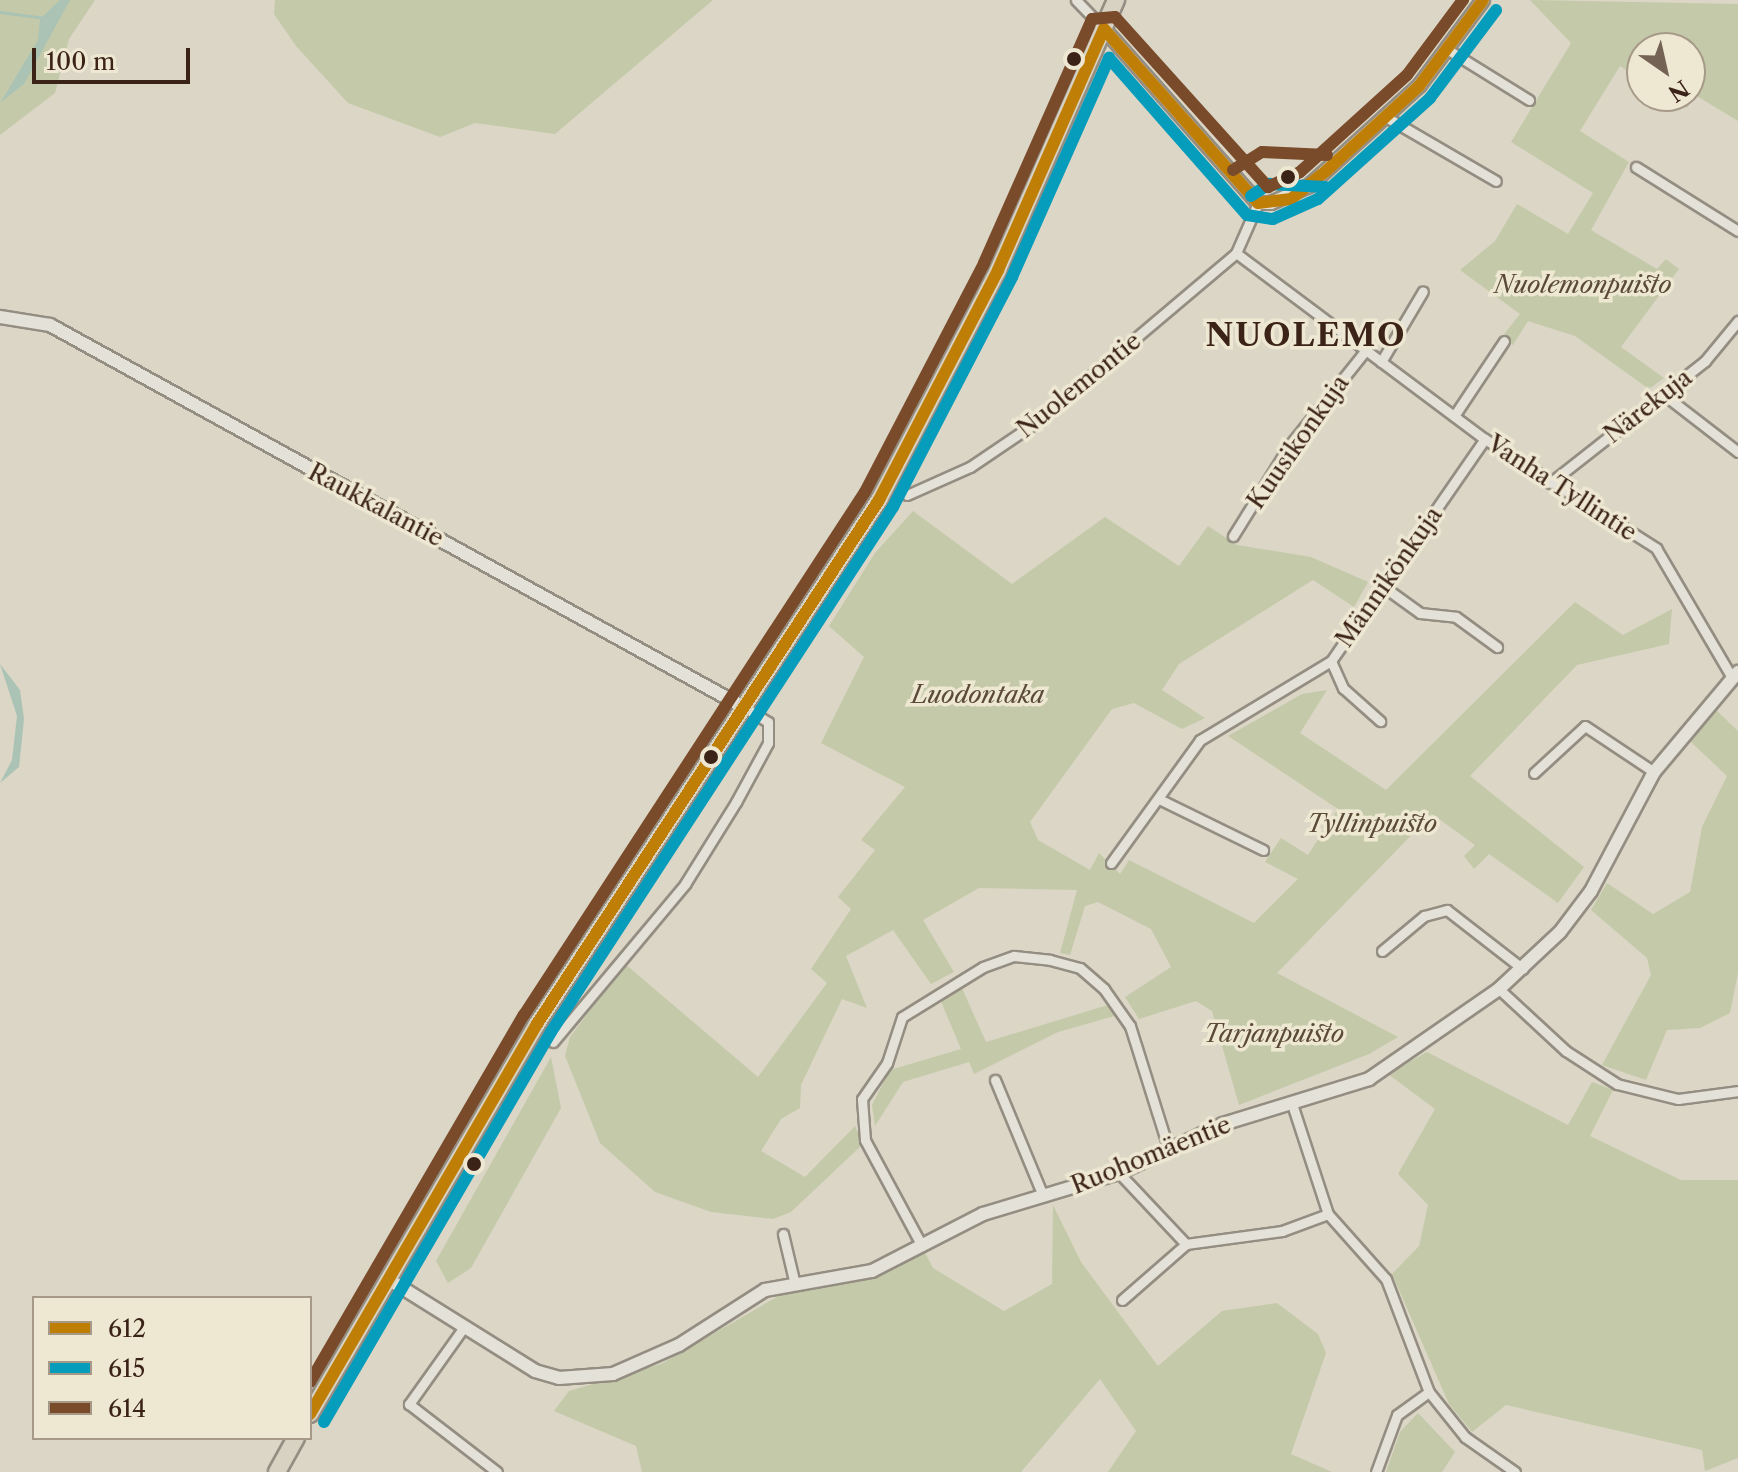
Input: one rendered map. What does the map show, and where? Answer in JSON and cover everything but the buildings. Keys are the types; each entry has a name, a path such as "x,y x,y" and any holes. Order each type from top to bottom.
{"highway":[{"path":"312,1411 537,1024 747,709 938,391 1116,0"},
{"path":"277,1472 295,1440"}],"street":[{"path":"1076,0 1258,203"},
{"path":"1258,203 1298,194 1386,117 1450,51 1483,0"},
{"path":"1450,51 1529,100"},
{"path":"1386,117 1496,181"},
{"path":"1636,167 1738,231"},
{"path":"1236,253 1258,203"},
{"name":"Vanha Tyllintie","path":"1236,253 1485,439 1656,548 1734,673"},
{"name":"Nuolemontie","path":"907,495 1000,449 1236,253"},
{"path":"1381,362 1423,291"},
{"name":"Raukkalantie","path":"0,317 50,325 747,709"},
{"name":"Närekuja","path":"1550,483 1705,361 1738,321"},
{"path":"1454,416 1504,341"},
{"name":"Kuusikonkuja","path":"1233,536 1289,446 1366,350"},
{"path":"1663,394 1738,452"},
{"name":"Männikönkuja","path":"1111,863 1200,740 1331,661 1485,439"},
{"path":"1384,587 1420,613 1456,617 1497,647"},
{"path":"1331,661 1343,688 1380,721"},
{"name":"Ruohomäentie","path":"388,1279 535,1371 599,1376 644,1363 794,1280 872,1271 983,1214 1119,1173 1168,1147 1369,1079 1523,969 1591,891 1654,772 1734,673"},
{"path":"553,1042 685,884 736,802 768,743 768,722 747,709"},
{"path":"1534,773 1585,726 1654,772"},
{"path":"1159,799 1263,850"},
{"path":"1382,951 1424,916 1447,910 1523,969"},
{"path":"922,1246 865,1140 862,1099 887,1063 902,1017 983,967 1014,956 1050,960 1080,968 1104,989 1130,1026 1168,1147"},
{"path":"1499,989 1566,1051 1617,1084 1678,1099 1738,1091"},
{"path":"995,1080 1043,1196"},
{"path":"1293,1107 1328,1214 1386,1279 1429,1392 1465,1437 1515,1472"},
{"path":"1119,1173 1186,1244"},
{"path":"1122,1300 1186,1244 1282,1231 1328,1214"},
{"path":"783,1234 794,1280"},
{"path":"464,1327 409,1404 497,1472"},
{"path":"1376,1472 1397,1415 1429,1392"}],"green space":[{"path":"0,0 95,0 69,39 55,93 0,135"},
{"path":"275,0 713,0 555,134 475,123 440,137 348,103 296,46 274,14"},
{"name":"Nuolemonpuisto","path":"1530,0 1738,4 1738,121 1706,102 1706,32 1626,32 1626,70 1620,66 1580,131 1629,162 1591,230 1657,269 1666,259 1679,269 1621,347 1664,378 1649,389 1575,336 1528,321 1513,345 1501,338 1520,314 1460,270 1495,241 1517,204 1568,234 1593,193 1511,142 1571,43"},
{"path":"913,511 1012,584 1105,517 1179,566 1208,526 1237,545 1311,557 1368,582 1354,607 1313,580 1179,664 1162,690 1205,718 1182,729 1134,703 1112,709 1030,822 1038,840 1090,870 1099,853 1120,874 1129,860 1254,923 1298,879 1265,862 1281,838 1308,855 1338,809 1228,736 1302,694 1327,690 1300,733 1386,790 1575,602 1623,635 1672,609 1669,644 1577,665 1470,776 1584,867 1558,903 1489,854 1474,869 1464,856 1475,845 1432,814 1277,973 1398,1037 1369,1054 1239,1105 1212,1011 1196,1001 1139,1019 1125,997 1171,967 1151,929 1098,902 1085,906 1070,955 1060,953 1077,890 979,888 923,920 954,972 931,984 893,930 846,956 867,1008 842,999 801,1085 800,1108 781,1119 761,1151 805,1177 855,1126 863,1144 791,1212 773,1219 711,1212 655,1192 600,1143 565,1056 570,1037 625,964 758,1077 827,983 811,969 851,909 838,897 875,850 861,840 905,787 821,743 864,657 829,626 875,553"},
{"path":"1714,708 1738,731 1738,973 1730,1013 1700,1028 1667,1030 1646,1080 1602,1065 1651,975 1647,958 1591,910 1607,883 1653,914 1690,892 1702,827 1727,776 1690,741"},
{"path":"961,986 986,1042 1108,1005 1118,1015 1058,1032 974,1074 969,1062 903,1082 875,1126 872,1105 890,1070 961,1049 940,999"},
{"path":"1427,1052 1568,1125 1592,1082 1613,1090 1590,1136 1681,1180 1738,1180 1738,1458 1705,1471 1702,1450 1506,1405 1472,1432 1449,1404 1392,1274 1419,1246 1428,1205 1398,1174 1435,1109 1388,1074"},
{"path":"551,1057 561,1108 471,1268 448,1283 436,1261"},
{"path":"1053,1205 1081,1262 1158,1366 1222,1311 1277,1303 1318,1334 1326,1353 1291,1454 1332,1472 1108,1472 1136,1431 1100,1379 1021,1472 642,1472 636,1446 554,1411 569,1391 661,1364 782,1294 870,1276 924,1251 933,1268 1004,1311 1052,1284"},
{"path":"1418,1413 1455,1452 1442,1472 1386,1472 1400,1432"}],"shaded area":[{"path":"60,0 70,0 24,84 0,103 38,40 40,19"},
{"path":"0,664 20,690 24,719 19,767 0,783 12,760 17,716"}],"waterway":[{"path":"0,12 45,18"}],"transit line":[{"name":"614","path":"312,1379 524,1015 865,492 984,263 1092,19 1115,17 1268,187 1300,172 1407,75 1463,0"},
{"name":"612","path":"1258,203 1291,199 1326,171 1419,86 1483,0"},
{"name":"615","path":"324,1422 551,1032 893,507 1012,277 1109,58 1247,215 1273,219 1318,199 1430,98 1496,10"},
{"name":"612","path":"1104,29 1258,203"},
{"name":"612","path":"312,1411 537,1024 879,500 998,270 1104,29"},
{"name":"614","path":"1233,170 1262,152 1327,155"},
{"name":"615","path":"1251,196 1269,184 1325,187"}],"district":[{"name":"NUOLEMO","path":"1306,335"}],"park label":[{"name":"Luodontaka","path":"978,695"},
{"name":"Tyllinpuisto","path":"1372,824"},
{"name":"Tarjanpuisto","path":"1274,1034"}]}
